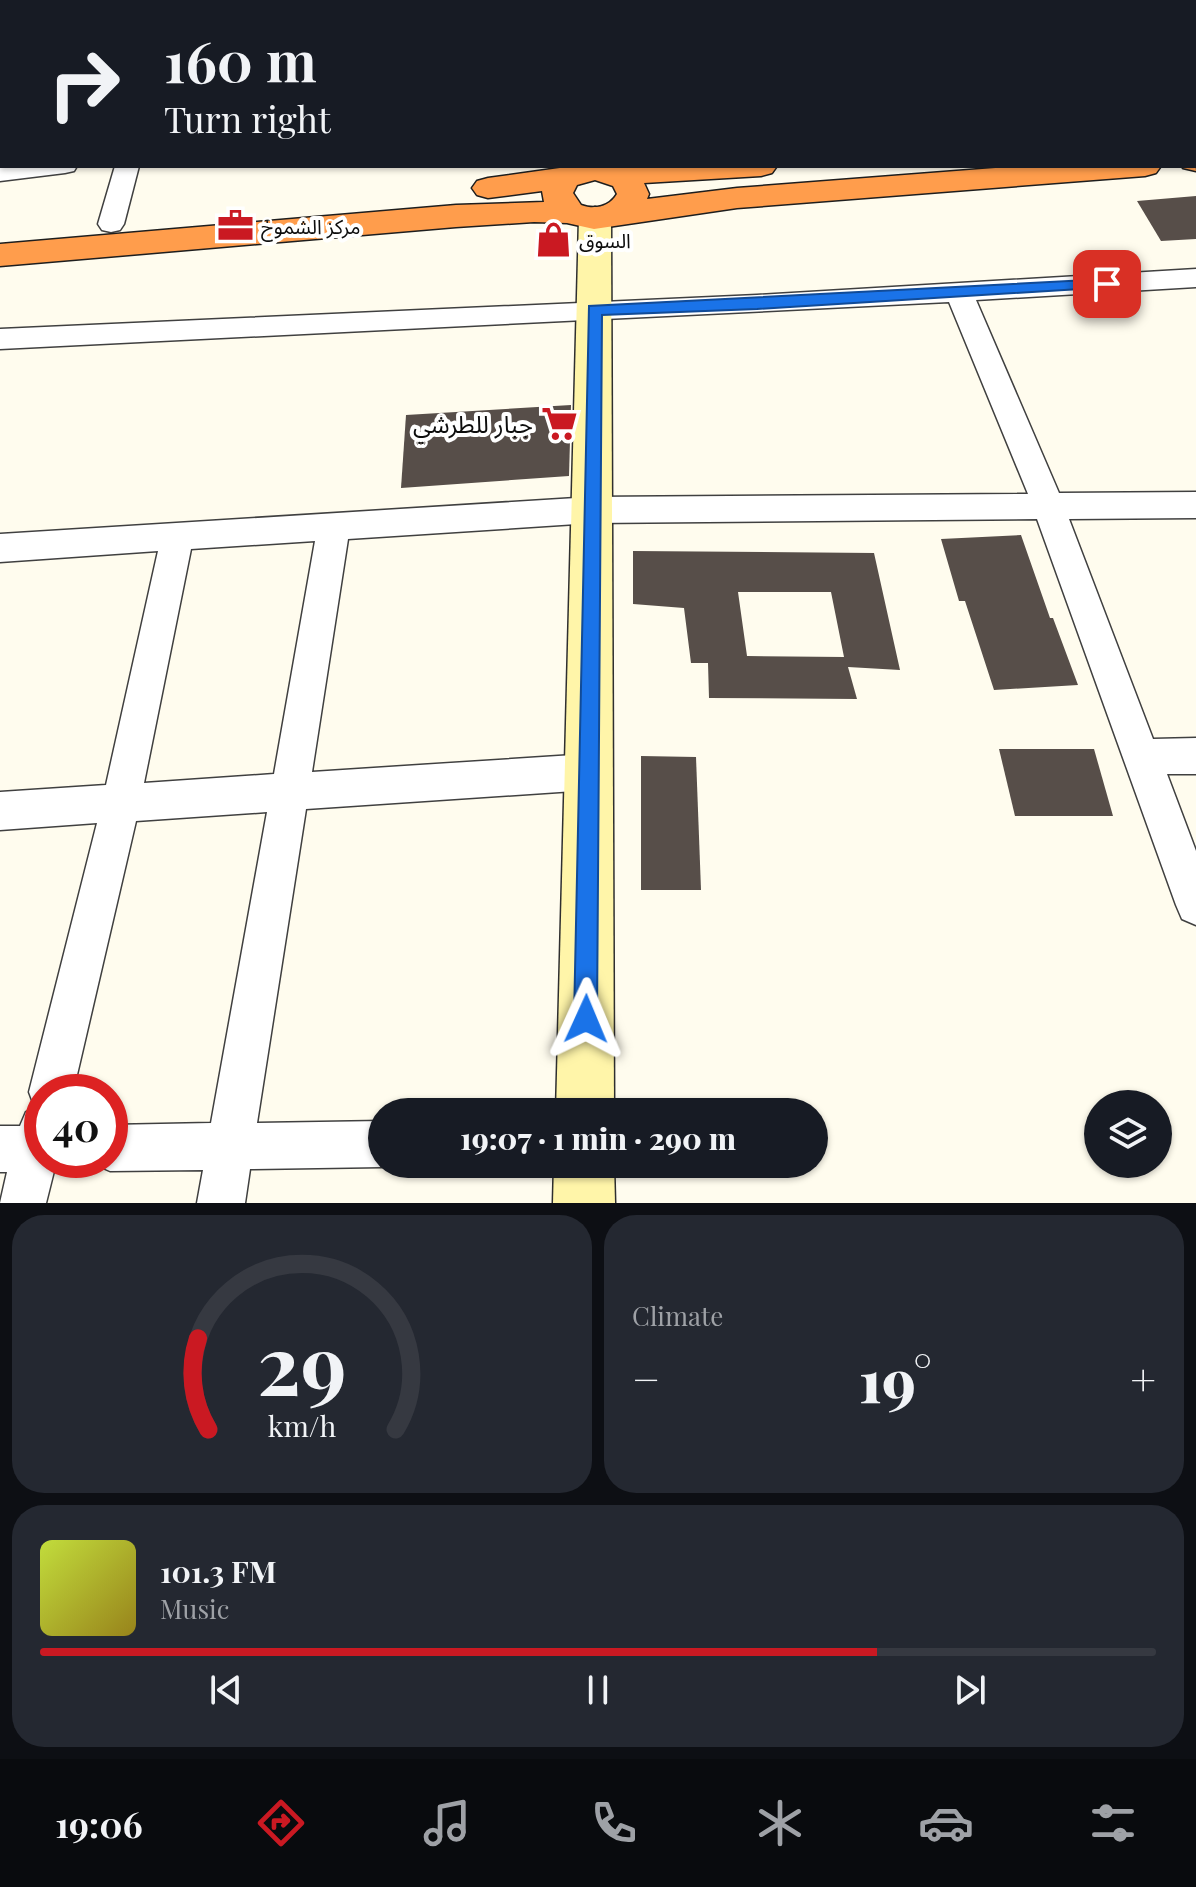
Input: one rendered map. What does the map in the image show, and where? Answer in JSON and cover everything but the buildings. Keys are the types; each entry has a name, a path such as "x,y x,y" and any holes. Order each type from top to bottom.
{"highway":[{"path":"0,233 111,224 569,173 655,174 734,168"},
{"path":"0,255 456,216 595,215 737,198 1120,168"},
{"path":"569,173 557,193 558,200 595,215 625,208 633,194 626,180 608,172"}],"street":[{"path":"0,173 46,168"},
{"path":"111,224 126,168"},
{"path":"585,1098 595,215"},
{"path":"0,339 1196,278"},
{"path":"959,292 1049,507 1196,905"},
{"path":"0,548 592,510 1196,505"},
{"path":"221,1203 334,526"},
{"path":"55,1074 121,804 177,537"},
{"path":"1141,757 1196,756"},
{"path":"0,811 589,772"},
{"path":"128,1148 368,1144"},
{"path":"22,1203 25,1178"},
{"path":"584,1178 584,1203"}],"place":[{"name":"مركز الشموخ","path":"235,225"},
{"name":"السوق","path":"553,239"},
{"name":"جبار للطرشي","path":"559,423"}],"route":[{"path":"586,1019 594,310 1107,284"}]}
